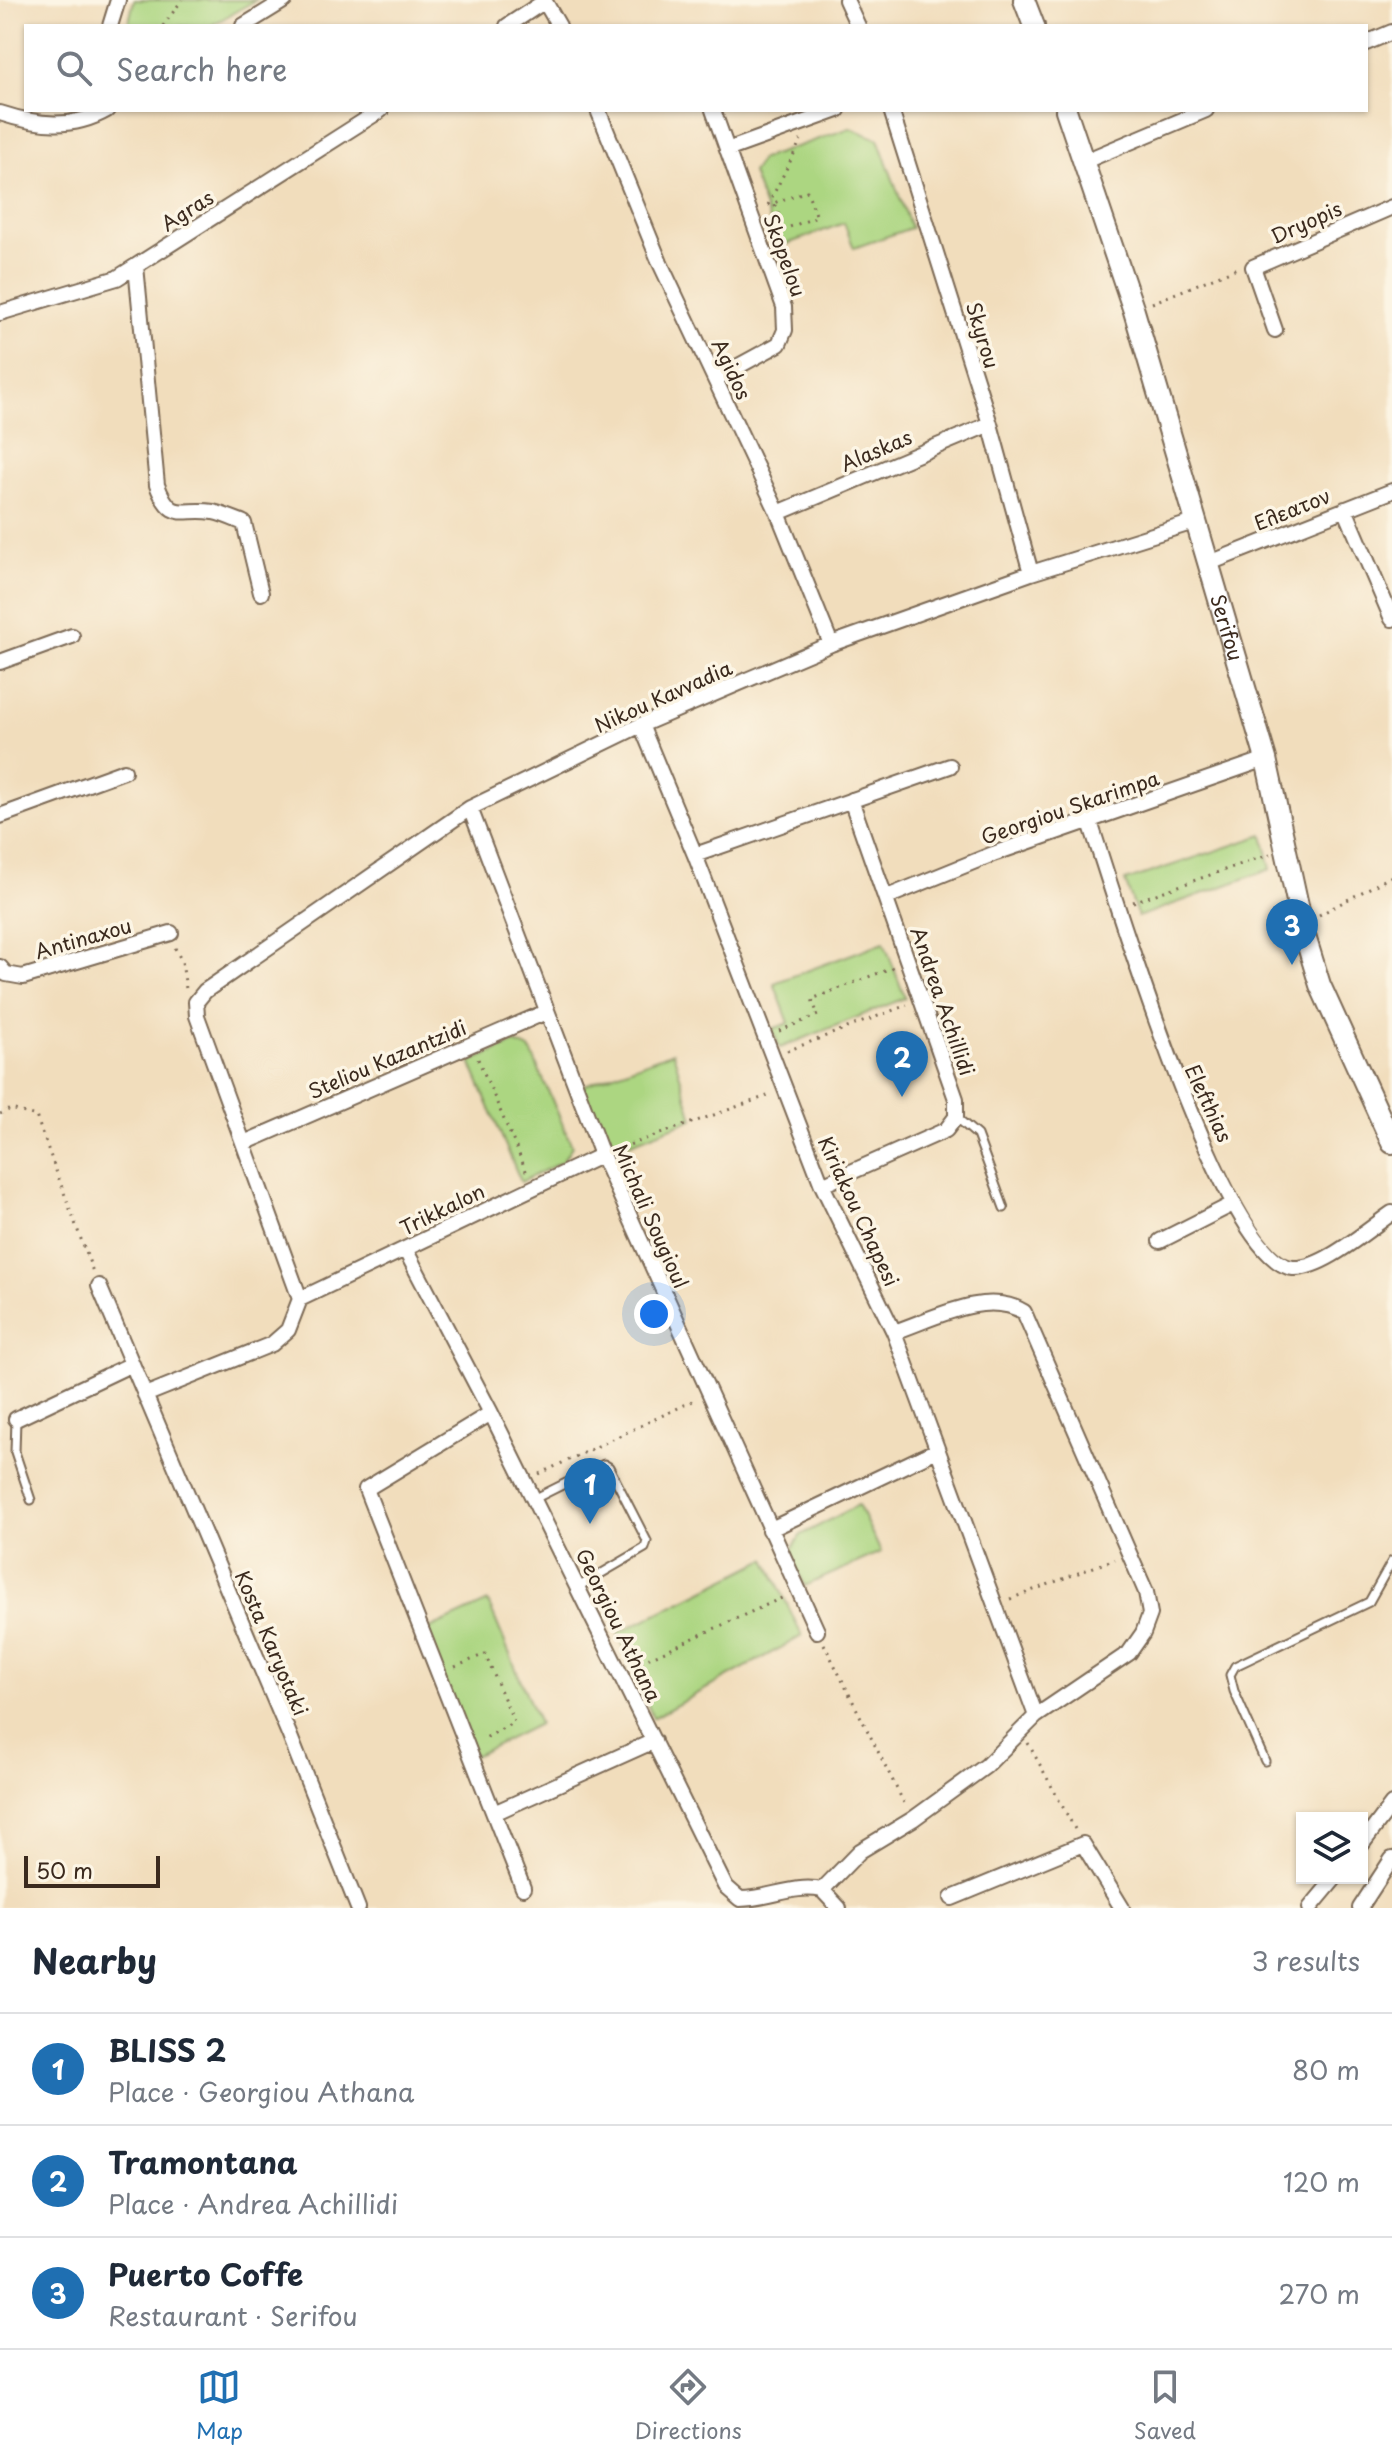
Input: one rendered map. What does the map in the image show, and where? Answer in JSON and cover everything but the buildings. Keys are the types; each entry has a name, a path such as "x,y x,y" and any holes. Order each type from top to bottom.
{"street":[{"path":"111,24 118,0"},
{"path":"246,24 285,0"},
{"path":"846,0 857,24"},
{"path":"1024,0 1033,24"},
{"path":"510,24 544,1 558,24"},
{"path":"1368,42 1392,32"},
{"path":"0,113 36,125 89,120 103,112"},
{"name":"Agras","path":"0,313 117,278 378,112"},
{"name":"Agidos","path":"599,112 660,263 778,513 831,644"},
{"name":"Skopelou","path":"714,112 784,307 785,330 779,344 715,379"},
{"path":"727,150 832,112"},
{"name":"Skyrou","path":"892,112 990,424 1031,573"},
{"name":"Serifou","path":"1067,112 1134,311 1266,759 1301,923 1320,985 1392,1143"},
{"path":"1085,161 1201,112"},
{"name":"Dryopis","path":"1275,330 1253,267 1392,207"},
{"path":"136,266 157,485 163,503 178,513 212,512 244,523 261,593"},
{"name":"Alaskas","path":"778,513 990,424"},
{"name":"Ελεατον","path":"1207,564 1392,491"},
{"path":"1345,509 1392,619"},
{"name":"Nikou Kavvadia","path":"196,1002 205,991 470,808 641,725 831,644 1031,573 1194,522"},
{"path":"0,662 72,636"},
{"name":"Kiriakou Chapesi","path":"641,725 695,855 822,1185 894,1332 1036,1716"},
{"name":"Georgiou Skarimpa","path":"887,897 993,854 1266,759"},
{"path":"695,855 950,766"},
{"path":"0,816 124,771"},
{"name":"Andrea Achillidi","path":"851,800 956,1099 956,1117"},
{"name":"Michali Sougioul","path":"470,808 602,1155 817,1631"},
{"name":"Elefthias","path":"1090,822 1168,1061 1233,1204 1271,1260 1290,1268 1312,1267 1392,1213"},
{"name":"Antinaxou","path":"3,971 23,977 171,933"},
{"path":"145,1395 272,1344 288,1330 300,1299 197,1016 196,1002"},
{"name":"Steliou Kazantzidi","path":"244,1143 546,1012"},
{"path":"822,1185 946,1130 956,1117"},
{"name":"Trikkalon","path":"300,1299 602,1155"},
{"path":"1160,1241 1233,1204"},
{"name":"Georgiou Athana","path":"405,1249 491,1413 725,1886 740,1899 762,1899 803,1886 822,1890"},
{"name":"Kosta Karyotaki","path":"99,1286 289,1734 358,1908"},
{"path":"839,1908 822,1890 860,1851 913,1819 986,1766 1023,1733 1036,1716 1129,1653 1143,1633 1150,1614 1146,1592 1024,1312 1009,1303 991,1301 894,1332"},
{"path":"16,1419 132,1364"},
{"path":"491,1413 366,1489 523,1888"},
{"path":"769,1530 937,1450"},
{"path":"494,1813 654,1741"},
{"path":"1368,1836 1392,1804"},
{"path":"952,1898 1083,1844 1122,1908"},
{"path":"1360,1908 1392,1859"},
{"path":"1310,1908 1330,1884"}],"lane":[{"path":"956,1117 977,1135 1004,1208"},
{"path":"16,1419 15,1452 31,1500"},
{"path":"534,1499 604,1464 609,1467 647,1541 645,1548 578,1587"},
{"path":"1265,1761 1234,1691 1230,1675 1235,1666 1369,1602 1392,1561"}],"path":[{"path":"164,24 182,0"},
{"path":"755,230 811,119"},
{"path":"768,205 807,191 817,217 784,229 774,203"},
{"path":"1134,311 1238,267 1253,267"},
{"path":"1118,907 1284,849"},
{"path":"1301,923 1351,901 1392,876"},
{"path":"148,940 176,948 182,962 187,992 196,1002"},
{"path":"765,1036 818,1015 812,999 909,961"},
{"path":"772,1056 922,999"},
{"path":"471,1044 534,1187"},
{"path":"602,1155 785,1090"},
{"path":"0,1114 11,1109 36,1116 99,1286"},
{"path":"525,1481 709,1394"},
{"path":"995,1605 1129,1554"},
{"path":"620,1671 798,1590"},
{"path":"817,1631 913,1819"},
{"path":"439,1673 485,1654 514,1722 468,1748"},
{"path":"1023,1733 1083,1844"}],"green space":[{"path":"134,0 256,0 214,24 128,24"},
{"path":"850,128 878,139 911,228 854,248 844,223 779,247 752,173 761,159"},
{"path":"1263,835 1271,869 1138,917 1125,881"},
{"path":"884,942 905,998 780,1048 772,1029 789,1023 774,983"},
{"path":"515,1043 530,1049 572,1146 562,1162 521,1182 470,1062"},
{"path":"673,1052 693,1119 608,1152 582,1086"},
{"path":"858,1505 881,1552 805,1586 791,1557 791,1550 801,1535"},
{"path":"766,1559 802,1636 653,1718 618,1633"},
{"path":"488,1602 539,1724 474,1756 423,1632"}],"place":[{"name":"Puerto Coffe","path":"1292,965"},
{"name":"Tramontana","path":"902,1097"},
{"name":"BLISS 2","path":"590,1524"}]}
